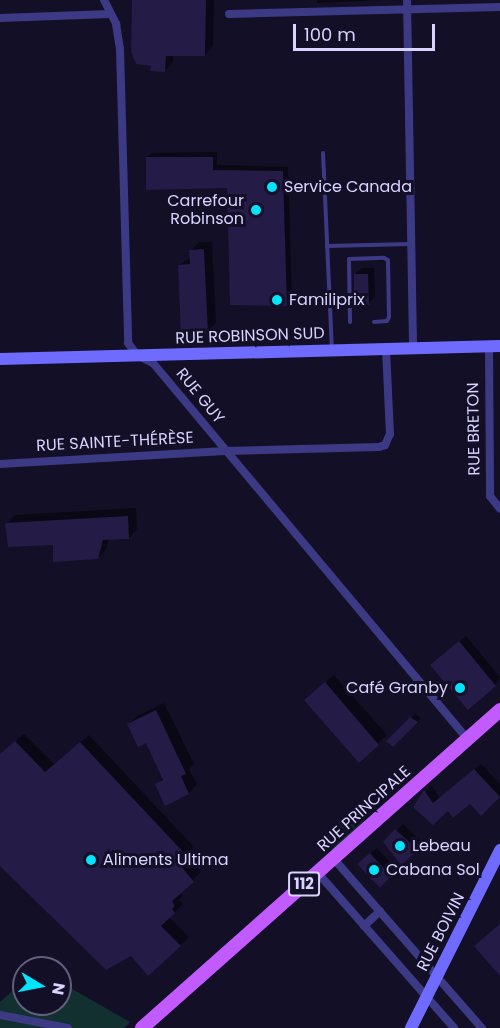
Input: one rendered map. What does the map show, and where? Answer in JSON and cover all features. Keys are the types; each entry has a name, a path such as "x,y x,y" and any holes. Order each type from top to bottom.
{"main road":[{"name":"RUE PRINCIPALE","path":"142,1028 500,710"}],"street":[{"path":"104,0 116,24 120,49 128,343 137,355"},
{"path":"407,5 413,348"},
{"path":"229,14 407,5 500,7"},
{"path":"0,18 110,14"},
{"name":"RUE ROBINSON SUD","path":"0,359 494,346"},
{"name":"RUE BRETON","path":"494,346 490,496 500,509"},
{"name":"RUE SAINTE-THÉRÈSE","path":"0,464 225,451 385,445 390,434 386,349"},
{"name":"RUE GUY","path":"137,355 153,363 467,740"},
{"name":"RUE BOIVIN","path":"411,1028 500,850"},
{"path":"333,858 482,1028"},
{"path":"317,872 454,1028"},
{"path":"364,926 380,911"},
{"path":"0,1015 68,1028"}],"lane":[{"path":"323,153 332,350"},
{"path":"327,246 411,244"},
{"path":"350,322 349,259 384,258 388,260 389,317 387,321 374,322"}],"green space":[{"path":"351,809 363,822 333,850 321,837"},
{"path":"72,989 130,1022 124,1028 0,1028 0,1002 12,992 12,1016 72,1016"}],"building":[{"path":"132,0 206,0 205,56 166,56 165,72 150,71 151,66 136,64 131,51"},
{"name":"Carrefour Robinson","path":"146,157 213,157 213,170 283,171 287,306 230,305 227,188 146,190"},
{"path":"204,249 208,333 181,335 178,265 190,264 189,250"},
{"path":"354,274 368,274 369,305 354,304"},
{"path":"128,516 129,539 103,540 98,559 53,562 53,545 8,547 5,523"},
{"path":"459,641 496,686 468,710 430,665"},
{"path":"325,682 379,745 359,763 304,700"},
{"path":"156,710 186,774 181,776 189,794 165,806 155,784 163,780 146,743 138,747 127,724"},
{"path":"410,717 418,722 393,747 386,741"},
{"name":"Aliments Ultima","path":"15,741 45,772 80,742 186,855 180,865 194,882 172,901 175,906 172,909 175,913 161,926 181,946 148,976 131,956 106,970 0,866 0,754"},
{"path":"474,769 500,797 481,816 470,804 453,818 448,811 433,825 413,807 424,790 433,803"},
{"name":"Lebeau","path":"395,829 418,850 401,865 383,842"},
{"name":"Cabana Sol","path":"370,853 391,876 380,888 357,864"},
{"path":"500,924 500,976 474,946"}],"place":[{"name":"Service Canada","path":"272,187"},
{"name":"Carrefour Robinson","path":"256,210"},
{"name":"Familiprix","path":"277,300"},
{"name":"Café Granby","path":"460,688"},
{"name":"Lebeau","path":"400,846"},
{"name":"Aliments Ultima","path":"91,860"},
{"name":"Cabana Sol","path":"374,870"}]}
